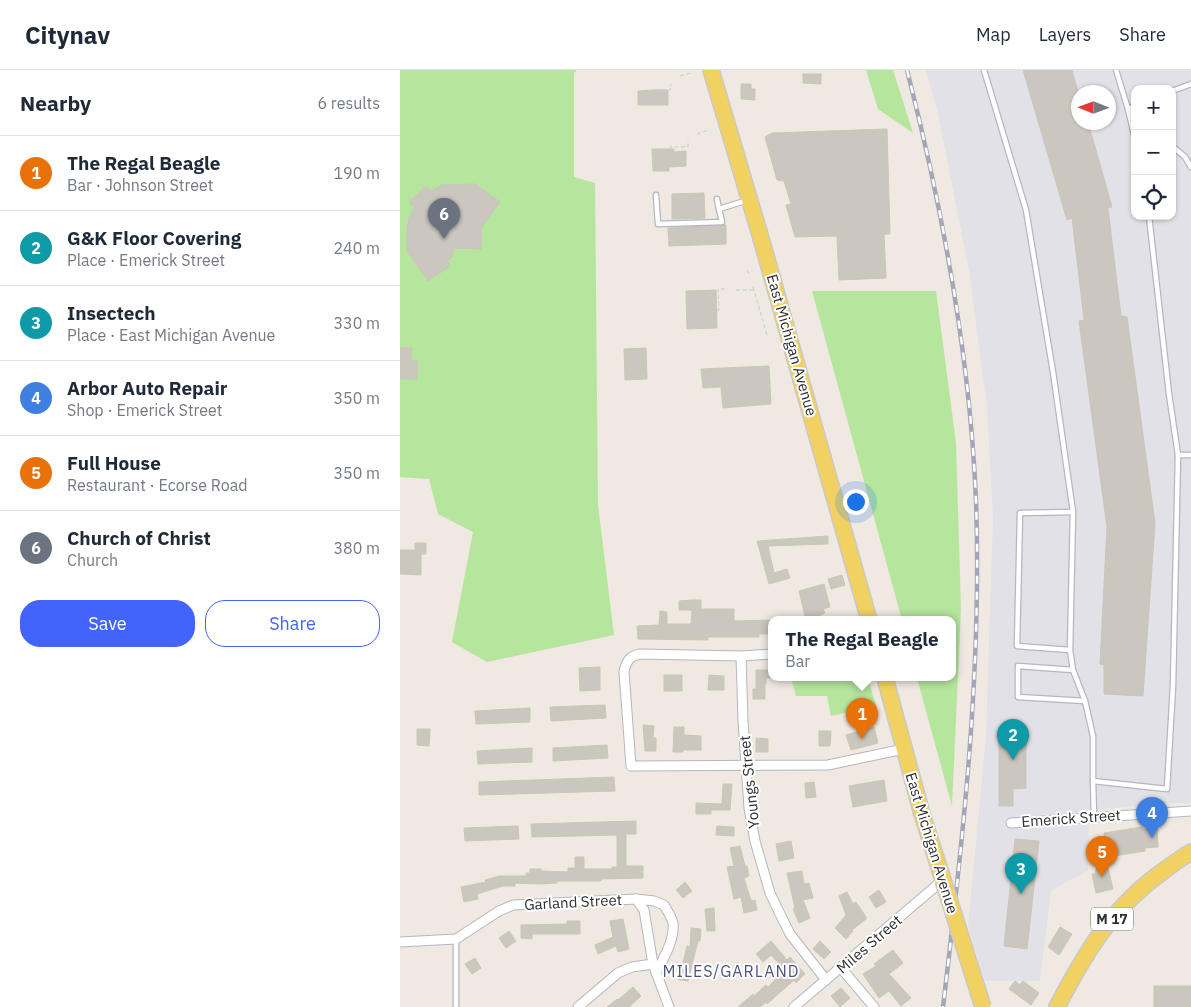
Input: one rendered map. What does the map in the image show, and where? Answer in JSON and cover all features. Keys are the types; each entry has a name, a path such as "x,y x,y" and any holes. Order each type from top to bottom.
{"main road":[{"name":"East Michigan Avenue","path":"711,70 869,616"},
{"name":"East Michigan Avenue","path":"886,681 922,814 984,1007"},
{"name":"M 17","path":"1057,1007 1084,956 1109,922 1154,877 1191,852"}],"street":[{"path":"768,654 741,656 640,654 632,656 626,663 624,672 631,766 828,765 904,749"},
{"name":"Youngs Street","path":"741,656 749,808 755,841 770,893 790,934 826,980"},
{"name":"Emerick Street","path":"1011,823 1191,810"},
{"name":"Miles Street","path":"794,1007 943,880"},
{"name":"Garland Street","path":"636,899 644,910 655,969 669,1007"},
{"name":"Garland Street","path":"456,939 499,911 513,905 636,899 654,901 664,905 673,922 668,950 655,969"},
{"path":"400,942 456,939"},
{"path":"578,1007 618,973 632,967 655,969"},
{"path":"841,968 874,1007"}],"lane":[{"path":"984,70 1026,210 1074,512 1070,650 1073,670 1085,701 1094,736 1094,816"},
{"path":"1116,70 1133,130"},
{"path":"1176,90 1191,84"},
{"path":"1176,149 1185,157 1191,166"},
{"path":"656,195 658,224 722,222 717,199"},
{"path":"719,208 749,200"},
{"path":"1093,781 1167,789 1173,683 1178,455 1169,394 1149,220"},
{"path":"1178,455 1191,455"},
{"path":"1070,650 1018,646 1020,513 1074,512"},
{"path":"1073,670 1018,666 1018,697 1085,701"},
{"path":"456,939 456,1007"}],"path":[{"path":"680,76 691,73"},
{"path":"655,90 670,90 671,84"},
{"path":"697,134 708,130"},
{"path":"670,149 670,147 688,147 688,140"},
{"path":"748,270 749,274"},
{"path":"717,310 719,310 718,289 726,289"},
{"path":"736,290 753,289 767,334"}],"shaded area":[{"path":"926,70 1191,70 1191,803 1162,803 1089,811 1088,870 1051,891 1040,981 985,981 968,926 986,736 993,518 987,407 969,271 938,114"}],"green space":[{"path":"400,70 577,70 574,73 574,177 595,183 598,505 614,635 487,662 452,642 473,532 438,514 429,479 400,477"},
{"path":"866,70 893,70 913,133 878,109"},
{"path":"812,291 936,291 956,443 961,609 952,806 918,681 956,681 956,616 901,616"},
{"path":"792,681 869,681 876,706 831,716 827,696 796,696"}],"building":[{"path":"1023,70 1072,70 1076,85 1071,85 1071,130 1090,130 1112,207 1108,208 1121,316 1127,317 1155,523 1143,696 1104,694 1104,665 1100,664 1107,527 1079,321 1084,320 1072,218 1067,220"},
{"path":"803,74 821,74 821,84 803,83"},
{"path":"741,84 751,84 751,89 755,89 755,100 741,99"},
{"path":"668,90 668,105 638,105 638,91"},
{"path":"887,129 890,234 884,234 886,278 839,280 837,236 795,237 786,205 791,204 784,181 777,180 765,137 772,133"},
{"path":"652,149 674,149 674,152 686,151 686,166 669,167 669,171 653,171"},
{"path":"475,184 500,202 481,228 481,249 453,248 453,256 447,261 450,266 428,281 407,251 409,218 415,207 409,202 426,186 431,191 442,185"},
{"path":"704,193 705,218 672,219 672,194"},
{"path":"726,225 726,244 669,246 668,228"},
{"path":"716,290 717,328 687,329 686,291"},
{"path":"400,348 412,348 411,361 417,361 417,379 400,379"},
{"path":"646,348 647,379 625,380 624,349"},
{"path":"769,366 771,404 723,408 721,387 703,388 701,369"},
{"path":"828,536 828,544 768,546 774,573 787,569 790,578 769,584 757,541"},
{"path":"415,543 426,543 426,554 421,554 421,575 400,574 400,550 415,550"},
{"path":"842,575 845,585 831,589 828,579"},
{"path":"824,584 830,607 823,609 825,613 820,616 805,616 799,591"},
{"path":"701,600 701,609 734,609 734,621 768,620 768,634 759,634 759,637 708,637 708,640 638,639 637,626 659,625 660,611 667,612 667,624 691,624 692,610 679,610 679,601"},
{"path":"600,667 600,690 580,691 579,668"},
{"path":"756,670 768,670 768,678 766,678 765,684 765,699 753,699 753,689 756,689"},
{"path":"664,675 682,675 682,691 664,691"},
{"path":"709,675 724,676 724,690 708,690"},
{"path":"605,705 606,718 551,721 550,707"},
{"path":"530,708 530,722 476,724 475,711"},
{"path":"643,725 654,726 653,738 656,738 656,751 645,751"},
{"path":"674,727 684,727 684,735 701,736 701,750 673,752"},
{"path":"874,727 878,743 851,750 846,735"},
{"path":"999,727 1011,727 1011,731 1026,731 1026,788 1013,789 1013,806 999,806"},
{"path":"417,729 430,729 429,746 417,745"},
{"path":"819,731 831,731 830,746 819,746"},
{"path":"756,738 768,739 768,752 756,752"},
{"path":"607,745 608,758 553,761 553,748"},
{"path":"532,748 532,762 478,764 477,751"},
{"path":"614,777 615,791 479,795 479,782"},
{"path":"884,780 887,801 853,807 849,786"},
{"path":"814,782 816,797 806,798 805,783"},
{"path":"723,784 732,784 730,810 711,810 711,814 696,814 696,803 722,804"},
{"path":"636,821 636,834 626,834 626,866 643,866 643,878 601,879 601,881 557,881 557,883 541,884 515,883 515,886 503,886 477,894 478,899 464,902 461,887 486,882 485,880 499,876 526,876 526,873 530,873 530,869 568,872 568,868 575,868 575,857 584,857 584,869 612,869 612,867 617,867 617,835 532,837 531,824"},
{"path":"518,826 519,839 465,841 464,828"},
{"path":"717,826 734,827 734,836 716,835"},
{"path":"1142,827 1142,829 1157,828 1158,847 1145,848 1145,851 1107,857 1104,833"},
{"path":"1015,839 1039,841 1027,949 1004,946"},
{"path":"791,841 794,858 779,861 776,844"},
{"path":"740,846 749,876 744,878 751,901 755,900 757,910 744,913 741,897 734,899 727,867 734,866 730,848"},
{"path":"1106,859 1113,889 1096,893 1092,874 1095,874 1098,862"},
{"path":"802,871 804,884 809,883 813,898 803,900 810,918 799,923 793,909 795,908 787,873"},
{"path":"685,882 692,891 683,898 676,890"},
{"path":"879,890 886,902 876,908 869,897"},
{"path":"847,892 853,904 856,902 866,919 852,930 846,939 835,928 846,915 839,896"},
{"path":"714,908 715,931 707,931 705,909"},
{"path":"623,919 629,949 618,952 616,946 598,954 595,945 613,937 610,921"},
{"path":"567,921 580,921 580,934 532,934 532,939 521,938 521,925 567,924"},
{"path":"1060,927 1072,934 1059,955 1048,947"},
{"path":"691,928 701,929 700,941 698,941 688,981 679,980 687,946 690,947"},
{"path":"509,931 516,941 506,948 499,938"},
{"path":"771,941 787,960 790,957 805,974 796,983 794,980 767,1004 766,1002 760,1007 738,1007 766,985 768,987 785,970 771,955 763,962 756,954"},
{"path":"820,941 831,952 824,959 813,949"},
{"path":"893,950 903,963 889,974 911,998 901,1006 889,991 879,998 863,974 876,966 874,964"},
{"path":"475,958 481,968 472,974 465,964"},
{"path":"1015,981 1020,985 1023,981 1039,993 1031,1005 1009,989"},
{"path":"1154,986 1191,986 1191,1007 1154,1007"},
{"path":"633,987 641,996 629,1007 607,1007 618,1000"},
{"path":"841,988 850,998 840,1007 831,996"}],"railway":[{"path":"907,70 932,176 953,284 968,392 976,501 976,628 969,754 964,818 943,1007"}],"place":[{"name":"Church of Christ","path":"444,239"},
{"name":"The Regal Beagle","path":"862,739"},
{"name":"G&K Floor Covering","path":"1013,760"},
{"name":"Arbor Auto Repair","path":"1152,838"},
{"name":"Full House","path":"1102,877"},
{"name":"Insectech","path":"1021,894"}],"district":[{"name":"MILES/GARLAND","path":"731,971"}]}
